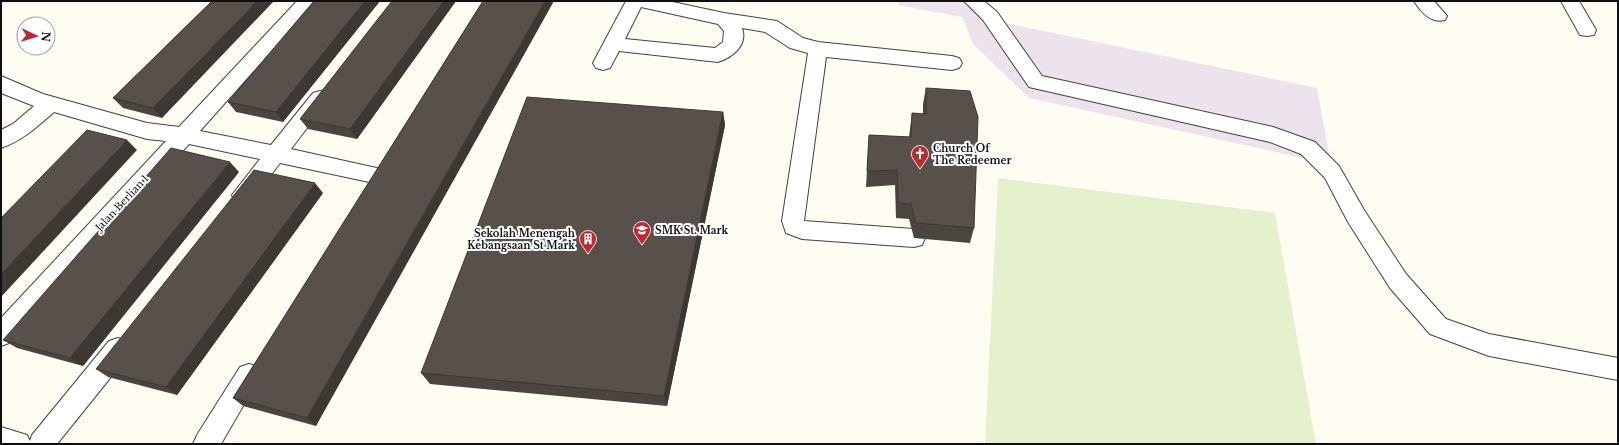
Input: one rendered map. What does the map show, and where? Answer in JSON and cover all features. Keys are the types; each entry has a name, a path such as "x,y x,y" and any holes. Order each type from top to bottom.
{"street":[{"name":"Jalan Berlian 1","path":"1,335 307,1"},
{"path":"603,63 635,1"},
{"path":"639,1 724,19 770,26 797,43 818,49 952,63"},
{"path":"973,1 990,16 1036,82 1273,135 1308,148 1332,172 1356,216 1398,281 1438,327 1489,345 1618,369"},
{"path":"1423,1 1438,16"},
{"path":"1570,1 1588,30"},
{"path":"613,44 718,55 732,45 734,30 724,19"},
{"path":"818,49 793,221 794,227 802,230 914,238"},
{"path":"231,210 333,81"},
{"path":"1,83 10,89 52,103 147,131 184,135 276,154 379,168 362,195"},
{"path":"1,140 20,129 52,103"},
{"path":"41,444 131,333"},
{"path":"206,444 261,356"},
{"path":"1,439 18,444"}],"shaded area":[{"path":"900,1 982,1 991,20 1317,88 1331,164 1029,98 973,44 962,17 898,5"}],"green space":[{"path":"998,178 1275,213 1316,444 985,444"}],"building":[{"path":"212,1 257,1 153,108 113,98"},
{"path":"314,1 365,1 276,112 228,102"},
{"path":"392,1 444,1 350,129 300,119"},
{"path":"483,1 545,1 307,418 233,398"},
{"name":"Church Of The Redeemer","path":"926,88 970,91 978,117 974,228 916,223 911,204 898,203 897,170 867,171 869,135 911,137 912,113 926,114"},
{"name":"Sekolah Menengah Kebangsaan St Mark","path":"527,97 723,112 664,396 421,373"},
{"path":"87,130 127,140 1,274 1,218"},
{"path":"171,148 230,162 70,358 3,340"},
{"path":"254,170 315,183 166,387 96,369"}],"place":[{"name":"Church Of The Redeemer","path":"920,169"},
{"name":"SMK St. Mark","path":"642,245"},
{"name":"Sekolah Menengah Kebangsaan St Mark","path":"588,254"}]}
